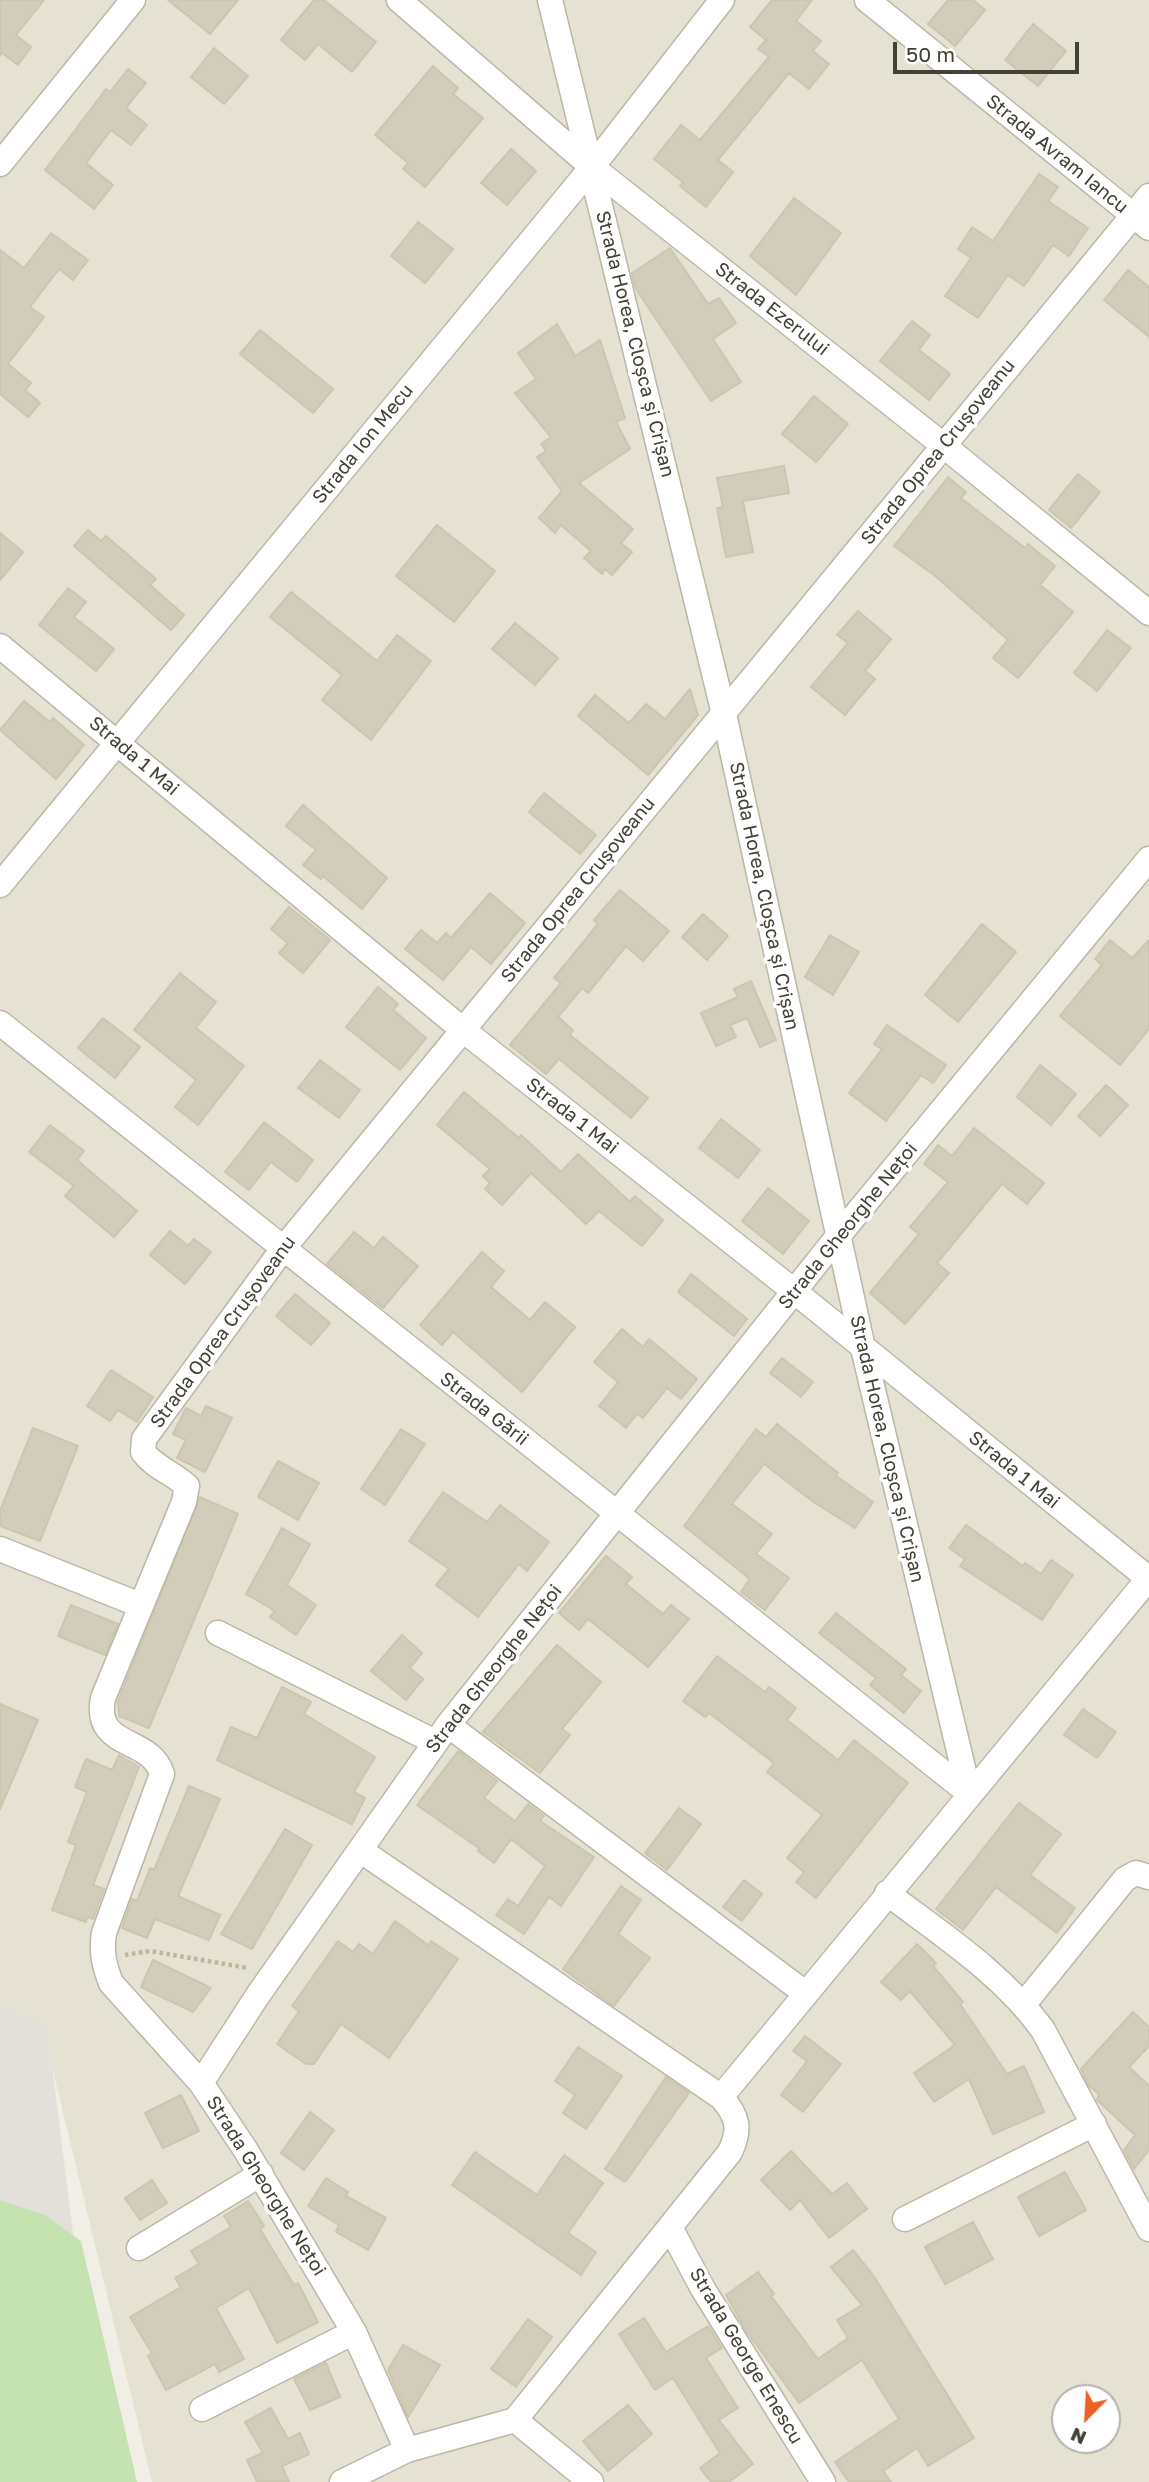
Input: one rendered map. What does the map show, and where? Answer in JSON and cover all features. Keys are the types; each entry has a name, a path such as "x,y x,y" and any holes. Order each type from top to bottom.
{"street":[{"path":"0,164 133,0"},
{"name":"Strada Ezerului","path":"398,0 592,167 943,445 1149,613"},
{"name":"Strada Horea, Cloșca și Crișan","path":"550,0 724,713 863,1348 969,1794"},
{"name":"Strada Ion Mecu","path":"0,885 592,167 722,0"},
{"name":"Strada Avram Iancu","path":"867,0 1141,222"},
{"name":"Strada Oprea Crușoveanu","path":"140,1605 184,1502 187,1486 171,1471 151,1463 143,1452 144,1439 282,1250 943,445 1141,222 1149,196"},
{"name":"Strada 1 Mai","path":"0,646 463,1030 794,1291 1149,1578"},
{"name":"Strada Gheorghe Nețoi","path":"407,2450 354,2332 261,2174 201,2083 272,1974 442,1734 839,1235 1149,859"},
{"name":"Strada Gării","path":"0,1023 969,1794"},
{"path":"0,1549 140,1605 103,1698 100,1713 105,1727 123,1741 148,1752 158,1762 162,1774 104,1933 103,1959 111,1983 201,2083"},
{"path":"721,2097 1149,1578"},
{"path":"218,1633 442,1734 805,1993"},
{"path":"342,2482 407,2450 515,2420 671,2229 730,2152 737,2137 738,2123 733,2111 721,2097 360,1850"},
{"path":"1024,2004 1125,1879 1136,1873 1149,1877"},
{"path":"887,1893 998,1978 1024,2004 1043,2029 1149,2229"},
{"path":"905,2219 1094,2124"},
{"path":"139,2248 261,2174"},
{"name":"Strada George Enescu","path":"671,2229 703,2289 823,2482"},
{"path":"202,2409 354,2332"},
{"path":"515,2420 579,2478"}],"path":[{"path":"103,1959 150,1951 272,1974"}],"shaded area":[{"path":"0,0 1149,0 1149,2482 152,2482 43,2029 0,2013"},
{"path":"0,2005 47,2025 75,2250 0,2482"}],"green space":[{"path":"0,2200 45,2215 81,2241 137,2482 0,2482"}],"building":[{"path":"0,0 44,0 16,35 31,47 18,65 2,53 0,56"},
{"path":"168,0 238,0 210,34"},
{"path":"314,0 324,0 376,42 352,72 318,44 305,60 281,40"},
{"path":"772,0 812,0 796,21 821,41 813,51 829,64 809,89 789,73 718,160 733,172 706,207 680,186 683,182 654,159 681,125 700,140 769,57 758,49 766,40 750,27"},
{"path":"948,0 973,0 985,10 955,46 928,24"},
{"path":"1033,24 1066,51 1038,86 1005,60"},
{"path":"214,48 248,76 224,104 191,77"},
{"path":"433,66 458,88 453,94 483,118 425,187 403,169 408,163 375,135"},
{"path":"128,69 146,83 126,108 147,125 131,145 111,130 86,163 113,185 94,209 45,170 106,89 110,92"},
{"path":"511,149 536,171 507,205 481,183"},
{"path":"1039,174 1058,187 1048,201 1088,228 1069,256 1053,245 1024,286 1008,275 978,318 945,296 971,258 958,249 972,227 993,241"},
{"path":"794,198 841,233 796,295 750,256"},
{"path":"418,222 453,249 425,283 391,256"},
{"path":"51,233 88,260 73,280 59,269 30,307 44,317 8,364 31,383 25,390 40,403 28,417 0,394 0,250 24,268"},
{"path":"670,248 708,304 719,298 736,323 713,339 741,382 711,401 636,289 632,273"},
{"path":"1128,270 1149,287 1149,337 1104,300"},
{"path":"912,321 930,335 919,350 950,374 929,400 880,361"},
{"path":"557,324 575,356 600,340 625,418 616,422 630,449 579,483 633,529 621,543 632,552 612,575 605,569 602,574 584,558 591,551 561,525 555,533 539,518 562,491 537,457 546,451 541,444 551,437 515,393 536,379 518,353"},
{"path":"260,330 333,389 313,413 240,354"},
{"path":"814,396 848,424 816,462 782,434"},
{"path":"784,466 789,493 743,501 753,552 726,557 717,508 723,507 717,478"},
{"path":"1078,474 1100,492 1071,528 1049,510"},
{"path":"948,477 966,492 961,498 1025,548 1028,544 1055,566 1040,585 1073,612 1018,678 993,658 1008,640 934,575 894,546"},
{"path":"437,525 495,571 454,622 396,576"},
{"path":"88,530 101,541 106,536 156,579 150,585 184,615 171,630 74,546"},
{"path":"0,533 23,552 0,580"},
{"path":"68,588 86,602 74,617 114,649 96,671 39,625"},
{"path":"291,592 377,661 397,635 431,661 371,740 322,700 342,675 270,617"},
{"path":"858,611 891,639 865,671 875,679 845,715 811,687 848,643 837,635"},
{"path":"515,623 558,658 535,685 492,649"},
{"path":"1107,630 1131,648 1097,691 1074,673"},
{"path":"690,689 698,715 648,775 578,716 595,695 629,723 646,704 665,719"},
{"path":"24,701 50,722 53,718 84,745 56,779 0,730"},
{"path":"544,793 596,835 580,854 529,812"},
{"path":"303,805 387,878 362,909 323,876 321,879 303,865 316,850 286,826"},
{"path":"620,890 669,931 643,961 626,946 588,993 582,988 558,1017 573,1030 570,1035 648,1098 631,1118 559,1059 546,1074 510,1045 561,983 554,978 598,924 594,920"},
{"path":"490,893 525,923 491,964 471,947 443,980 405,949 421,930 437,943 446,933 451,938"},
{"path":"289,907 330,940 303,973 279,953 288,943 271,929"},
{"path":"703,914 728,936 707,960 682,937"},
{"path":"982,924 1016,952 958,1022 925,995"},
{"path":"830,935 859,952 833,995 805,977"},
{"path":"1110,940 1132,958 1149,940 1149,1029 1120,1065 1060,1016 1102,965 1095,959"},
{"path":"180,973 216,1002 196,1028 244,1066 198,1125 175,1107 196,1080 134,1030"},
{"path":"751,981 776,1040 760,1047 747,1018 730,1025 736,1037 716,1046 701,1013 738,997 734,989"},
{"path":"378,987 398,1004 393,1010 426,1038 400,1070 346,1027"},
{"path":"103,1018 140,1047 115,1078 78,1048"},
{"path":"887,1025 946,1065 933,1083 921,1075 886,1121 849,1093 882,1049 874,1044"},
{"path":"320,1060 360,1090 339,1118 298,1088"},
{"path":"1040,1065 1076,1094 1051,1125 1017,1097"},
{"path":"1106,1085 1128,1105 1100,1136 1078,1116"},
{"path":"464,1092 519,1138 521,1135 561,1172 578,1154 630,1202 635,1196 663,1220 642,1246 599,1211 586,1224 531,1173 502,1205 485,1189 490,1183 483,1176 490,1169 437,1125"},
{"path":"721,1119 760,1150 738,1178 699,1148"},
{"path":"264,1122 313,1160 297,1182 271,1162 249,1190 225,1172"},
{"path":"50,1125 84,1151 77,1160 137,1211 114,1237 65,1196 74,1186 29,1152"},
{"path":"974,1128 1044,1183 1027,1204 1002,1184 937,1263 949,1273 905,1324 870,1293 919,1234 910,1227 948,1182 924,1164 938,1145 952,1156"},
{"path":"768,1188 809,1221 783,1254 742,1221"},
{"path":"170,1231 188,1246 194,1239 211,1252 185,1284 150,1255"},
{"path":"354,1232 374,1248 383,1237 418,1266 383,1308 327,1264"},
{"path":"482,1252 504,1271 491,1287 530,1320 545,1302 575,1327 522,1392 453,1332 442,1345 420,1325"},
{"path":"691,1274 747,1319 734,1336 678,1292"},
{"path":"295,1294 330,1323 311,1345 276,1316"},
{"path":"622,1329 643,1347 649,1339 697,1379 681,1399 667,1388 643,1418 637,1414 626,1428 599,1406 618,1382 594,1362"},
{"path":"782,1358 813,1382 801,1397 770,1373"},
{"path":"111,1370 153,1397 137,1422 118,1410 110,1421 87,1406"},
{"path":"206,1406 232,1418 205,1472 177,1458 186,1440 173,1434 186,1408 201,1416"},
{"path":"777,1424 838,1473 836,1476 873,1502 855,1528 815,1503 764,1464 732,1504 772,1534 756,1554 789,1578 765,1610 741,1592 750,1579 684,1526 756,1429 766,1437"},
{"path":"33,1428 78,1446 40,1541 0,1526 0,1511"},
{"path":"401,1429 425,1444 385,1505 361,1489"},
{"path":"278,1461 319,1483 298,1520 258,1497"},
{"path":"443,1492 487,1522 500,1505 549,1542 527,1571 519,1564 478,1617 436,1585 449,1569 409,1541"},
{"path":"200,1497 238,1514 149,1728 119,1716 118,1701"},
{"path":"966,1525 1023,1566 1025,1563 1041,1574 1051,1560 1073,1575 1042,1620 960,1566 965,1559 949,1548"},
{"path":"282,1528 310,1544 287,1585 316,1605 296,1635 270,1617 275,1611 246,1594"},
{"path":"606,1556 632,1577 626,1584 663,1614 671,1605 689,1619 648,1667 588,1619 579,1630 559,1613"},
{"path":"71,1605 118,1624 105,1655 58,1636"},
{"path":"836,1613 906,1669 901,1675 921,1691 904,1713 870,1685 876,1678 819,1633"},
{"path":"402,1635 422,1653 410,1668 423,1679 406,1700 371,1671"},
{"path":"557,1645 601,1682 562,1729 570,1735 540,1773 483,1732"},
{"path":"717,1656 765,1692 769,1687 796,1708 787,1720 838,1760 854,1740 908,1783 816,1898 796,1882 804,1872 787,1858 822,1815 767,1772 774,1763 709,1713 705,1717 683,1701"},
{"path":"282,1687 311,1702 304,1714 375,1757 354,1792 365,1798 352,1824 217,1760 231,1727 257,1738"},
{"path":"0,1704 38,1720 0,1809"},
{"path":"1083,1709 1116,1732 1097,1758 1064,1735"},
{"path":"458,1751 497,1781 484,1798 515,1821 528,1804 544,1816 540,1821 594,1857 561,1906 549,1897 524,1934 496,1915 508,1899 518,1906 545,1866 511,1839 494,1863 478,1851 480,1849 417,1805"},
{"path":"119,1755 139,1767 93,1885 104,1889 93,1919 87,1917 86,1922 52,1910 76,1845 68,1842 87,1792 75,1787 86,1759 112,1770"},
{"path":"189,1786 220,1799 178,1896 220,1915 209,1940 155,1919 147,1938 122,1928 132,1899 137,1901 150,1868 154,1870"},
{"path":"1019,1803 1061,1834 1030,1875 1075,1908 1057,1933 996,1887 963,1930 936,1909"},
{"path":"679,1808 701,1824 667,1870 645,1853"},
{"path":"285,1829 312,1845 252,1949 221,1934"},
{"path":"744,1880 762,1894 742,1921 723,1907"},
{"path":"621,1886 641,1900 618,1934 650,1958 614,2006 563,1969"},
{"path":"395,1921 428,1945 431,1941 458,1959 389,2058 341,2024 314,2064 306,2064 277,2044 299,2011 292,2006 338,1941 353,1952 359,1944 373,1954"},
{"path":"917,1944 936,1963 933,1966 963,2002 960,2004 1007,2074 1024,2066 1044,2112 993,2134 969,2079 934,2102 914,2073 955,2045 910,1991 901,2000 881,1982"},
{"path":"153,1960 211,1988 193,2012 141,1987"},
{"path":"1133,2012 1149,2027 1149,2046 1129,2067 1149,2086 1149,2150 1134,2169 1124,2150 1135,2135 1097,2100 1099,2094 1089,2086 1081,2069"},
{"path":"805,2036 841,2064 803,2112 781,2095 807,2061 793,2051"},
{"path":"578,2047 622,2076 586,2129 563,2113 575,2095 555,2081"},
{"path":"666,2077 689,2093 625,2182 605,2169"},
{"path":"181,2095 199,2131 163,2148 145,2113"},
{"path":"310,2112 334,2130 304,2170 281,2153"},
{"path":"791,2151 832,2194 847,2183 867,2209 829,2238 800,2200 790,2210 761,2180"},
{"path":"475,2152 537,2195 564,2155 603,2183 568,2233 596,2252 581,2275 452,2185"},
{"path":"1065,2172 1086,2210 1039,2236 1018,2197"},
{"path":"326,2178 348,2192 346,2196 386,2218 368,2250 336,2232 339,2225 308,2206"},
{"path":"152,2180 167,2203 140,2220 125,2198"},
{"path":"248,2201 264,2226 260,2229 294,2285 298,2283 318,2322 277,2343 249,2288 216,2308 244,2359 219,2372 215,2364 166,2390 148,2356 152,2353 130,2317 181,2287 175,2278 199,2264 191,2251 231,2227 224,2216"},
{"path":"973,2222 993,2259 945,2284 925,2247"},
{"path":"853,2250 873,2275 974,2438 928,2466 917,2448 883,2471 891,2482 849,2482 835,2462 899,2419 862,2360 799,2403 747,2332 726,2295 758,2272 774,2294 771,2296 818,2359 848,2338 837,2320 862,2305 831,2267"},
{"path":"644,2318 666,2352 708,2326 722,2348 706,2358 738,2408 719,2420 753,2464 729,2482 711,2482 700,2468 720,2453 673,2378 655,2390 619,2334"},
{"path":"528,2319 552,2337 516,2387 491,2369"},
{"path":"403,2345 440,2365 408,2417 388,2370"},
{"path":"326,2363 340,2397 310,2410 294,2379"},
{"path":"628,2405 652,2434 608,2471 583,2441"},
{"path":"271,2408 288,2439 300,2433 309,2454 282,2466 289,2482 257,2482 247,2460 263,2453 245,2422"}]}
